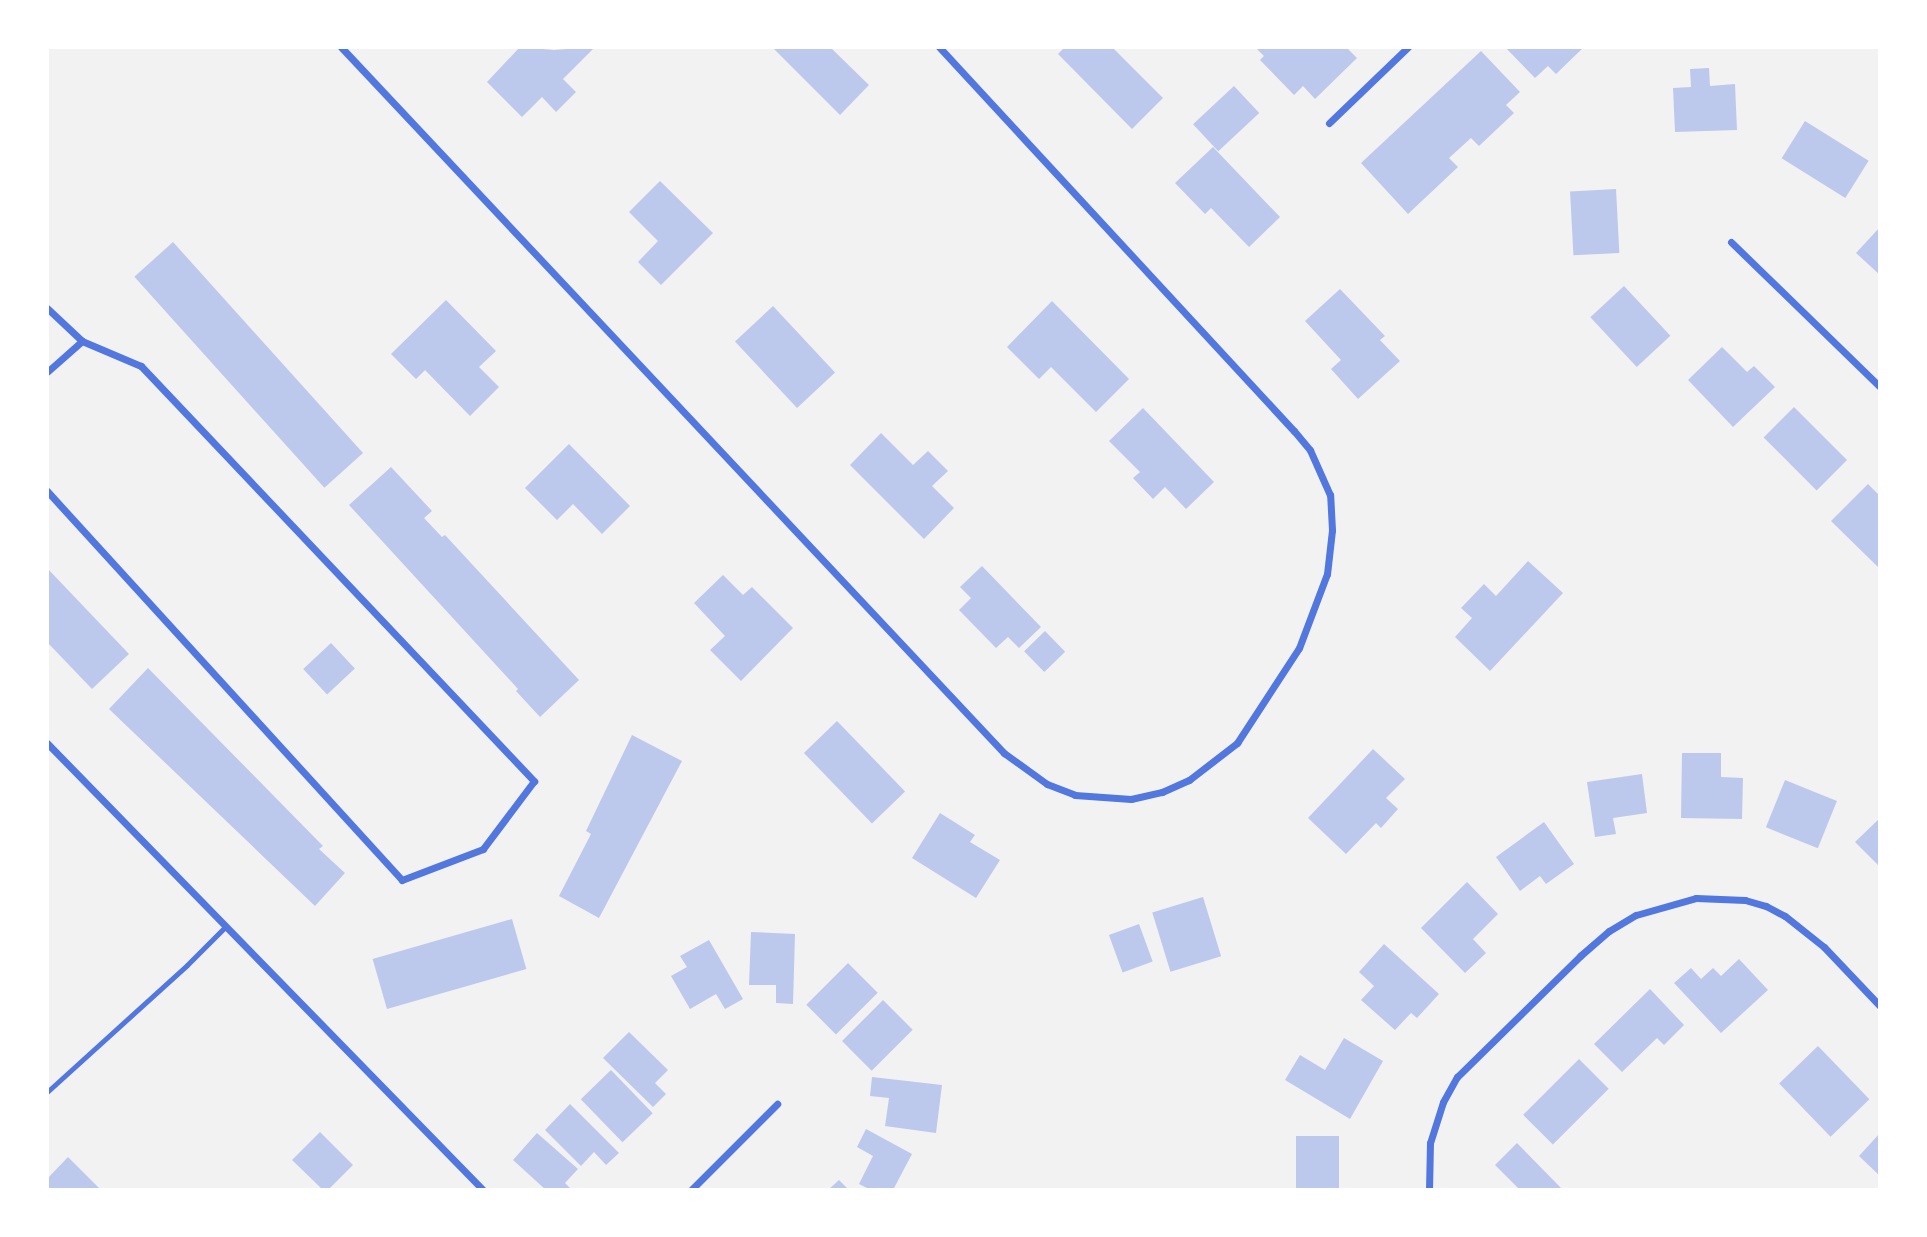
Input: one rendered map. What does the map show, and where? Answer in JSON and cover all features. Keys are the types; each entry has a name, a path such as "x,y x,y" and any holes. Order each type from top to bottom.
{"street":[{"path":"341,47 1004,753 1047,784 1075,795 1132,799 1162,792 1189,780 1237,743 1299,648 1327,573 1332,530 1330,495 1310,450 1294,431 939,47"},
{"path":"1329,123 1408,47"},
{"path":"1731,242 1880,387"},
{"path":"47,308 82,341 141,366 534,780 483,849 402,880 47,491"},
{"path":"47,372 82,341"},
{"path":"47,743 483,1190"},
{"path":"1429,1190 1430,1143 1440,1111 1457,1077 1580,956 1609,931 1636,915 1696,898 1745,900 1766,906 1785,916 1824,947 1880,1006"},
{"path":"691,1190 777,1104"}],"lane":[{"path":"47,1092 226,926"}],"building":[{"path":"520,47 554,50 595,47 563,79 576,92 556,112 542,97 522,117 487,82"},
{"path":"772,47 830,47 869,85 840,115"},
{"path":"1065,47 1112,47 1163,98 1132,129 1058,54"},
{"path":"1255,47 1346,47 1357,58 1315,99 1303,86 1294,95 1260,60 1264,56"},
{"path":"1505,47 1584,47 1556,74 1548,66 1535,78"},
{"path":"1481,51 1520,92 1506,105 1514,113 1479,146 1471,138 1449,158 1458,167 1408,214 1361,163"},
{"path":"1709,68 1710,86 1735,84 1737,130 1675,132 1673,88 1691,87 1690,69"},
{"path":"1234,86 1259,113 1218,151 1193,124"},
{"path":"1805,121 1869,161 1845,198 1782,158"},
{"path":"1213,147 1280,217 1249,247 1211,208 1205,214 1175,183"},
{"path":"660,181 713,233 661,285 638,262 658,241 629,212"},
{"path":"1616,189 1619,253 1573,255 1570,191"},
{"path":"1880,227 1880,275 1856,253"},
{"path":"173,242 363,453 324,488 134,277"},
{"path":"1624,286 1670,336 1637,367 1590,317"},
{"path":"1340,289 1385,336 1380,340 1400,361 1358,399 1331,369 1341,360 1305,321"},
{"path":"446,300 496,351 479,367 499,387 470,416 425,370 416,379 391,354"},
{"path":"1052,301 1129,379 1096,412 1051,367 1039,379 1007,347"},
{"path":"773,306 835,373 797,408 735,341"},
{"path":"1722,347 1747,372 1754,366 1775,387 1733,427 1688,380"},
{"path":"1794,407 1847,460 1817,490 1764,437"},
{"path":"1143,408 1214,482 1186,509 1165,487 1153,499 1133,478 1140,472 1109,441"},
{"path":"881,433 913,465 928,451 948,471 932,486 954,508 924,539 850,465"},
{"path":"569,444 630,506 602,534 573,504 557,520 525,488"},
{"path":"391,467 432,511 424,518 442,537 445,535 579,680 540,717 516,691 518,689 349,505"},
{"path":"1868,484 1880,496 1880,569 1831,521"},
{"path":"1528,561 1563,593 1490,671 1455,637 1472,618 1461,608 1484,584 1496,596"},
{"path":"982,566 1041,627 1019,648 1008,637 996,648 959,610 971,598 960,587"},
{"path":"47,568 129,654 92,689 47,642"},
{"path":"723,575 743,595 752,587 793,628 741,681 710,650 725,636 694,603"},
{"path":"1045,631 1065,652 1044,672 1024,651"},
{"path":"331,643 355,669 327,695 303,669"},
{"path":"148,668 323,846 319,849 345,873 315,906 109,709"},
{"path":"837,721 905,791 872,823 804,753"},
{"path":"632,735 682,761 599,918 559,896 591,834 586,831"},
{"path":"1373,749 1405,779 1386,798 1398,809 1381,828 1376,823 1346,854 1308,818"},
{"path":"1682,753 1721,753 1721,777 1743,778 1742,819 1681,818"},
{"path":"1642,774 1647,813 1613,818 1616,834 1595,837 1587,782"},
{"path":"1785,780 1837,801 1818,848 1766,827"},
{"path":"940,813 975,835 970,842 1000,860 976,898 912,858"},
{"path":"1880,818 1880,867 1855,842"},
{"path":"1544,822 1574,864 1546,884 1540,876 1520,891 1496,857"},
{"path":"1467,882 1498,914 1473,939 1486,953 1465,973 1421,928"},
{"path":"1203,897 1221,956 1170,972 1152,912"},
{"path":"512,919 526,969 387,1009 373,959"},
{"path":"1139,924 1153,962 1123,973 1109,935"},
{"path":"751,932 795,934 793,1004 776,1003 776,985 749,985"},
{"path":"709,940 743,999 725,1009 716,994 690,1009 671,976 687,967 680,956"},
{"path":"1384,944 1439,994 1417,1018 1411,1013 1395,1030 1361,1000 1374,986 1359,972"},
{"path":"1739,959 1768,990 1721,1033 1674,983 1691,968 1701,979 1713,968 1721,976"},
{"path":"848,963 878,993 836,1034 806,1005"},
{"path":"1650,989 1684,1025 1664,1045 1657,1038 1622,1072 1594,1044"},
{"path":"883,1000 913,1030 872,1071 842,1041"},
{"path":"629,1032 668,1070 655,1083 666,1094 653,1107 603,1058"},
{"path":"1344,1038 1383,1061 1350,1119 1285,1080 1300,1055 1325,1070"},
{"path":"1818,1046 1869,1099 1831,1137 1779,1084"},
{"path":"1579,1059 1609,1089 1553,1145 1523,1115"},
{"path":"611,1070 653,1113 622,1142 581,1099"},
{"path":"872,1077 942,1085 936,1133 885,1126 889,1098 870,1096"},
{"path":"570,1104 619,1153 606,1165 594,1152 581,1166 545,1130"},
{"path":"866,1129 912,1154 893,1190 871,1190 859,1184 873,1156 857,1147"},
{"path":"320,1132 353,1165 328,1190 323,1190 292,1160"},
{"path":"537,1133 578,1169 565,1183 572,1190 546,1190 513,1160"},
{"path":"1880,1133 1880,1176 1859,1156"},
{"path":"1296,1136 1339,1136 1339,1190 1296,1190"},
{"path":"1517,1143 1563,1190 1520,1190 1495,1165"},
{"path":"68,1157 101,1190 47,1189 47,1179"},
{"path":"839,1180 849,1190 828,1190"}]}
